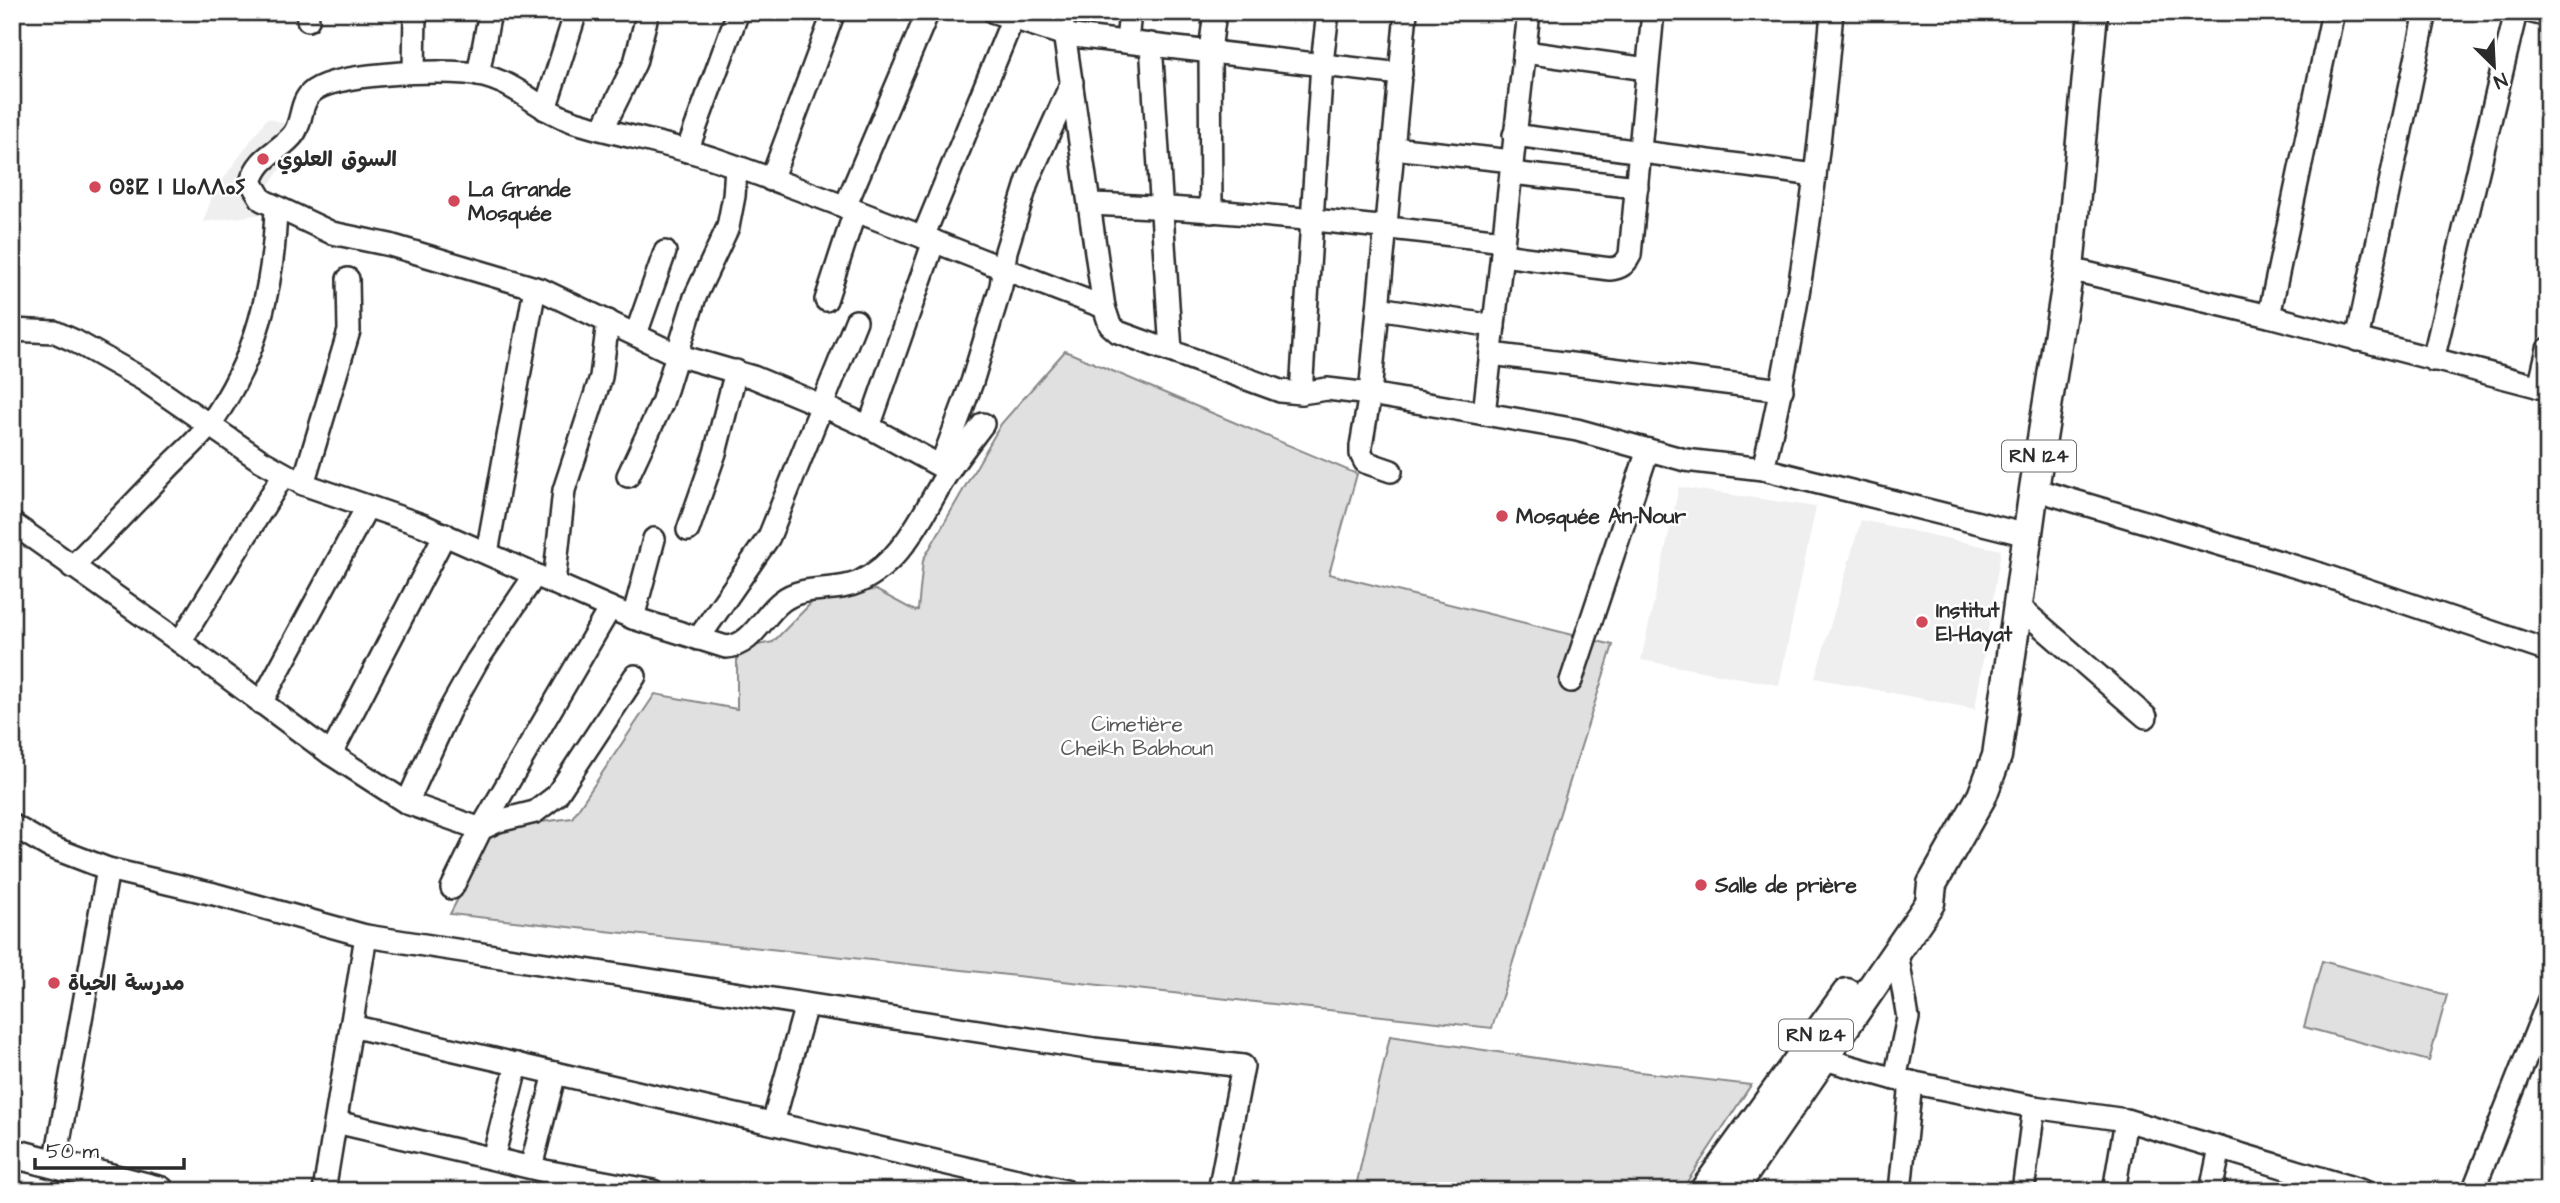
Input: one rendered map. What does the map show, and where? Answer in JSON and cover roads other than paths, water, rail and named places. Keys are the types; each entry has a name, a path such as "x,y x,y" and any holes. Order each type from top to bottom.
{"main road":[{"name":"RN 124","path":"1704,1191 1916,896 1932,884 1982,796 1997,756 2027,535 2069,269 2093,12"},
{"name":"RN 124","path":"1732,1191 1930,903 1932,884"},
{"path":"12,1153 160,1191"},
{"path":"12,1172 86,1191"}],"street":[{"path":"414,71 415,12"},
{"path":"478,75 490,12"},
{"path":"545,109 576,12"},
{"path":"603,128 635,63 649,12"},
{"path":"687,151 738,12"},
{"path":"771,180 834,12"},
{"path":"826,300 850,209 928,12"},
{"path":"1061,12 1104,307 1110,325 1118,332 1280,391 1301,393 1327,390 1370,394 1577,430 1685,460 1763,469 2027,535"},
{"path":"1128,41 1130,12"},
{"path":"1211,212 1210,51 1215,12"},
{"path":"1301,393 1322,63 1328,12"},
{"path":"1391,471 1365,462 1361,454 1370,394 1406,12"},
{"path":"1484,414 1529,12"},
{"path":"1090,204 1161,206 1313,218 1385,227 1609,269 1618,268 1626,263 1630,255 1653,12"},
{"path":"1763,469 1782,390 1815,175 1832,12"},
{"path":"2269,316 2333,12"},
{"path":"2357,340 2426,12"},
{"path":"2433,360 2516,12"},
{"path":"2532,12 2548,16"},
{"path":"869,427 1003,15 1065,35 1401,74"},
{"path":"1151,44 1171,351"},
{"path":"1525,51 1647,69"},
{"path":"945,468 869,427 823,406 736,371 677,355 535,288 390,245 332,233 262,200 251,182 255,170 270,153 298,130 310,93 328,85 362,77 414,71 494,77 515,87 545,109 575,121 736,167 1104,307"},
{"path":"12,330 55,332 75,341 144,380 260,460 303,484 445,534 633,618 698,639 734,647 747,638 782,601 798,593 856,583 878,570 901,550 945,468 1001,286 1006,251 1028,180 1072,82"},
{"path":"1514,135 1815,175"},
{"path":"1393,148 1637,187"},
{"path":"628,476 662,403 695,297 728,227 736,167"},
{"path":"72,567 209,425 241,373 258,332 272,266 276,206"},
{"path":"636,334 665,252"},
{"path":"2069,269 2269,316 2544,388 2548,349"},
{"path":"303,484 349,331 348,279"},
{"path":"487,553 535,288"},
{"path":"1378,308 1494,326"},
{"path":"407,803 449,711 477,661 545,579 564,490 601,377 608,321"},
{"path":"698,639 769,537 856,321"},
{"path":"1491,354 1782,390"},
{"path":"688,530 715,453 736,371"},
{"path":"945,468 983,424"},
{"path":"1571,681 1648,450"},
{"path":"180,642 284,474"},
{"path":"2034,489 2320,574 2548,651"},
{"path":"261,703 366,507"},
{"path":"12,523 180,642 331,754 407,803 481,829 498,821 535,812 556,796 635,676"},
{"path":"331,754 445,534"},
{"path":"633,618 654,539"},
{"path":"2017,605 2146,717"},
{"path":"452,888 481,829 610,607"},
{"path":"12,825 48,846 108,869 214,894 366,936 1094,1049 1243,1066 1219,1191"},
{"path":"55,1164 108,869"},
{"path":"324,1191 366,936"},
{"path":"1897,953 1908,1018 1903,1080 1900,1191"},
{"path":"2473,1191 2538,1055 2548,1002"},
{"path":"773,1124 806,1005"},
{"path":"351,1026 1065,1191"},
{"path":"1824,1059 1903,1080 2034,1107 2126,1120 2220,1148 2306,1182 2362,1191"},
{"path":"493,1158 517,1064"},
{"path":"531,1167 555,1073"},
{"path":"2023,1191 2034,1107"},
{"path":"2114,1191 2126,1120"},
{"path":"336,1122 531,1167 653,1191"},
{"path":"2211,1191 2220,1148"}],"place":[{"name":"السوق العلوي","path":"263,159"},
{"name":"ⵙⵓⵇ ⵏ ⵡⴰⴷⴷⴰⵢ","path":"95,187"},
{"name":"La Grande Mosquée","path":"454,201"},
{"name":"Mosquée An-Nour","path":"1502,516"},
{"name":"Institut El-Hayat","path":"1922,622"},
{"name":"Salle de prière","path":"1701,885"},
{"name":"مدرسة الحياة","path":"54,983"}],"park label":[{"name":"Cimetière Cheikh Babhoun","path":"1137,736"}]}
